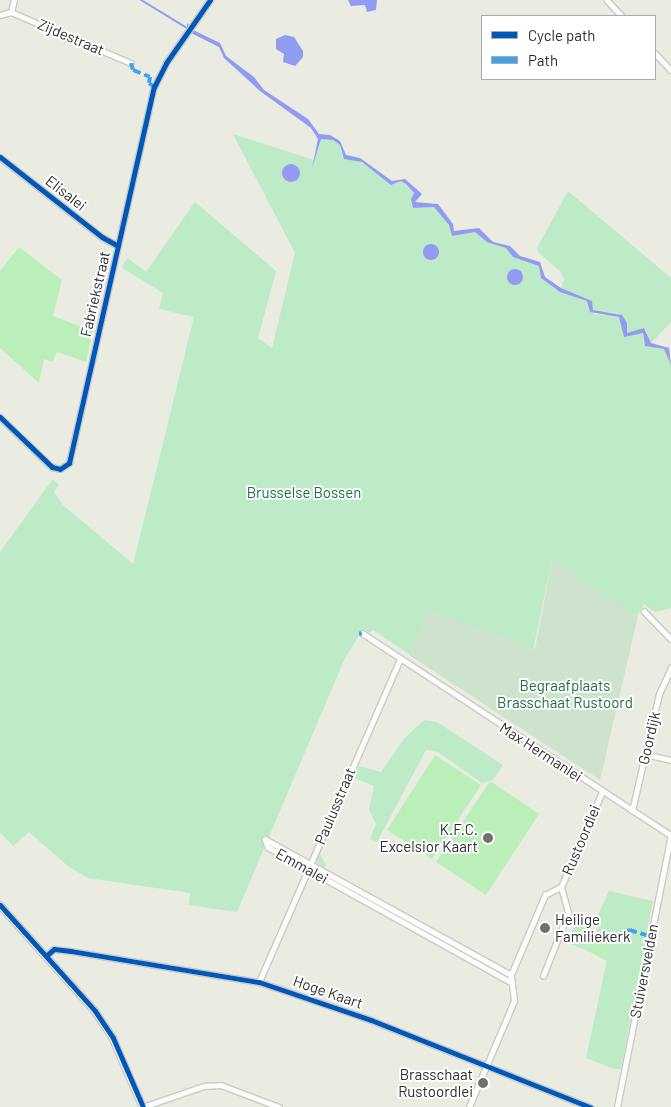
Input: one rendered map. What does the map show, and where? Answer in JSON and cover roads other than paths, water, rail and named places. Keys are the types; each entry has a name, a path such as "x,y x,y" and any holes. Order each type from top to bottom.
{"street":[{"path":"0,15 12,12 14,0"},
{"name":"Fabriekstraat","path":"0,417 56,468 66,467 70,460 154,87 166,63 191,30 210,0"},
{"path":"607,0 621,15"},
{"name":"Zijdestraat","path":"12,12 131,63"},
{"path":"656,54 671,70"},
{"name":"Elisalei","path":"1,160 102,237 118,246"},
{"path":"644,611 671,639"},
{"name":"Max Hermanlei","path":"362,633 602,792 671,834"},
{"name":"Paulusstraat","path":"259,982 400,659"},
{"name":"Goordijk","path":"632,811 659,694 671,668"},
{"path":"645,754 671,760"},
{"name":"Rustoordlei","path":"543,976 568,913 561,887 602,792"},
{"name":"Stuiversvelden","path":"617,1107 671,834"},
{"name":"Emmalei","path":"511,975 309,867 268,847 265,839 309,867 512,983"},
{"name":"Rustoordlei","path":"468,1107 514,1000 511,975 545,894 561,887"},
{"path":"0,905 81,993 113,1038 143,1107 204,1086 221,1085 279,1107"},
{"name":"Hoge Kaart","path":"47,955 54,949 71,951 259,982 487,1064 590,1107"}],"water":[{"path":"348,0 377,0 376,10 367,12 365,5 351,6"},
{"path":"187,23 193,30 220,43 226,56 254,77 264,90 308,119 319,134 330,135 340,141 346,155 360,158 392,181 405,179 422,194 415,202 438,204 453,224 454,231 479,228 493,242 510,246 520,256 540,262 545,277 561,288 592,301 593,310 622,315 627,323 627,333 644,328 651,343 669,348 671,365 664,349 645,346 643,333 624,337 619,317 590,312 587,301 560,292 541,278 539,266 513,257 506,248 487,242 475,232 452,236 449,225 434,207 413,208 411,199 414,193 406,184 401,181 391,185 362,162 344,159 340,145 333,140 321,139 312,168 318,139 311,128 260,91 224,58 219,47 187,29"},
{"path":"285,35 294,37 303,51 303,57 295,66 283,62 284,54 276,49 276,39"},
{"path":"291,164 297,167 300,173 297,179 291,182 285,179 282,173 285,167"},
{"path":"428,244 434,244 439,249 437,258 428,260 423,255 423,249"},
{"path":"512,269 518,269 523,274 521,283 512,285 507,280 507,274"}],"waterway":[{"path":"141,0 187,28"}],"place":[{"name":"K.F.C. Excelsior Kaart","path":"488,838"},
{"name":"Heilige Familiekerk","path":"545,928"},
{"name":"Brasschaat Rustoordlei","path":"483,1083"}],"park label":[{"name":"Brusselse Bossen","path":"304,493"},
{"name":"Begraafplaats Brasschaat Rustoord","path":"565,694"}]}
